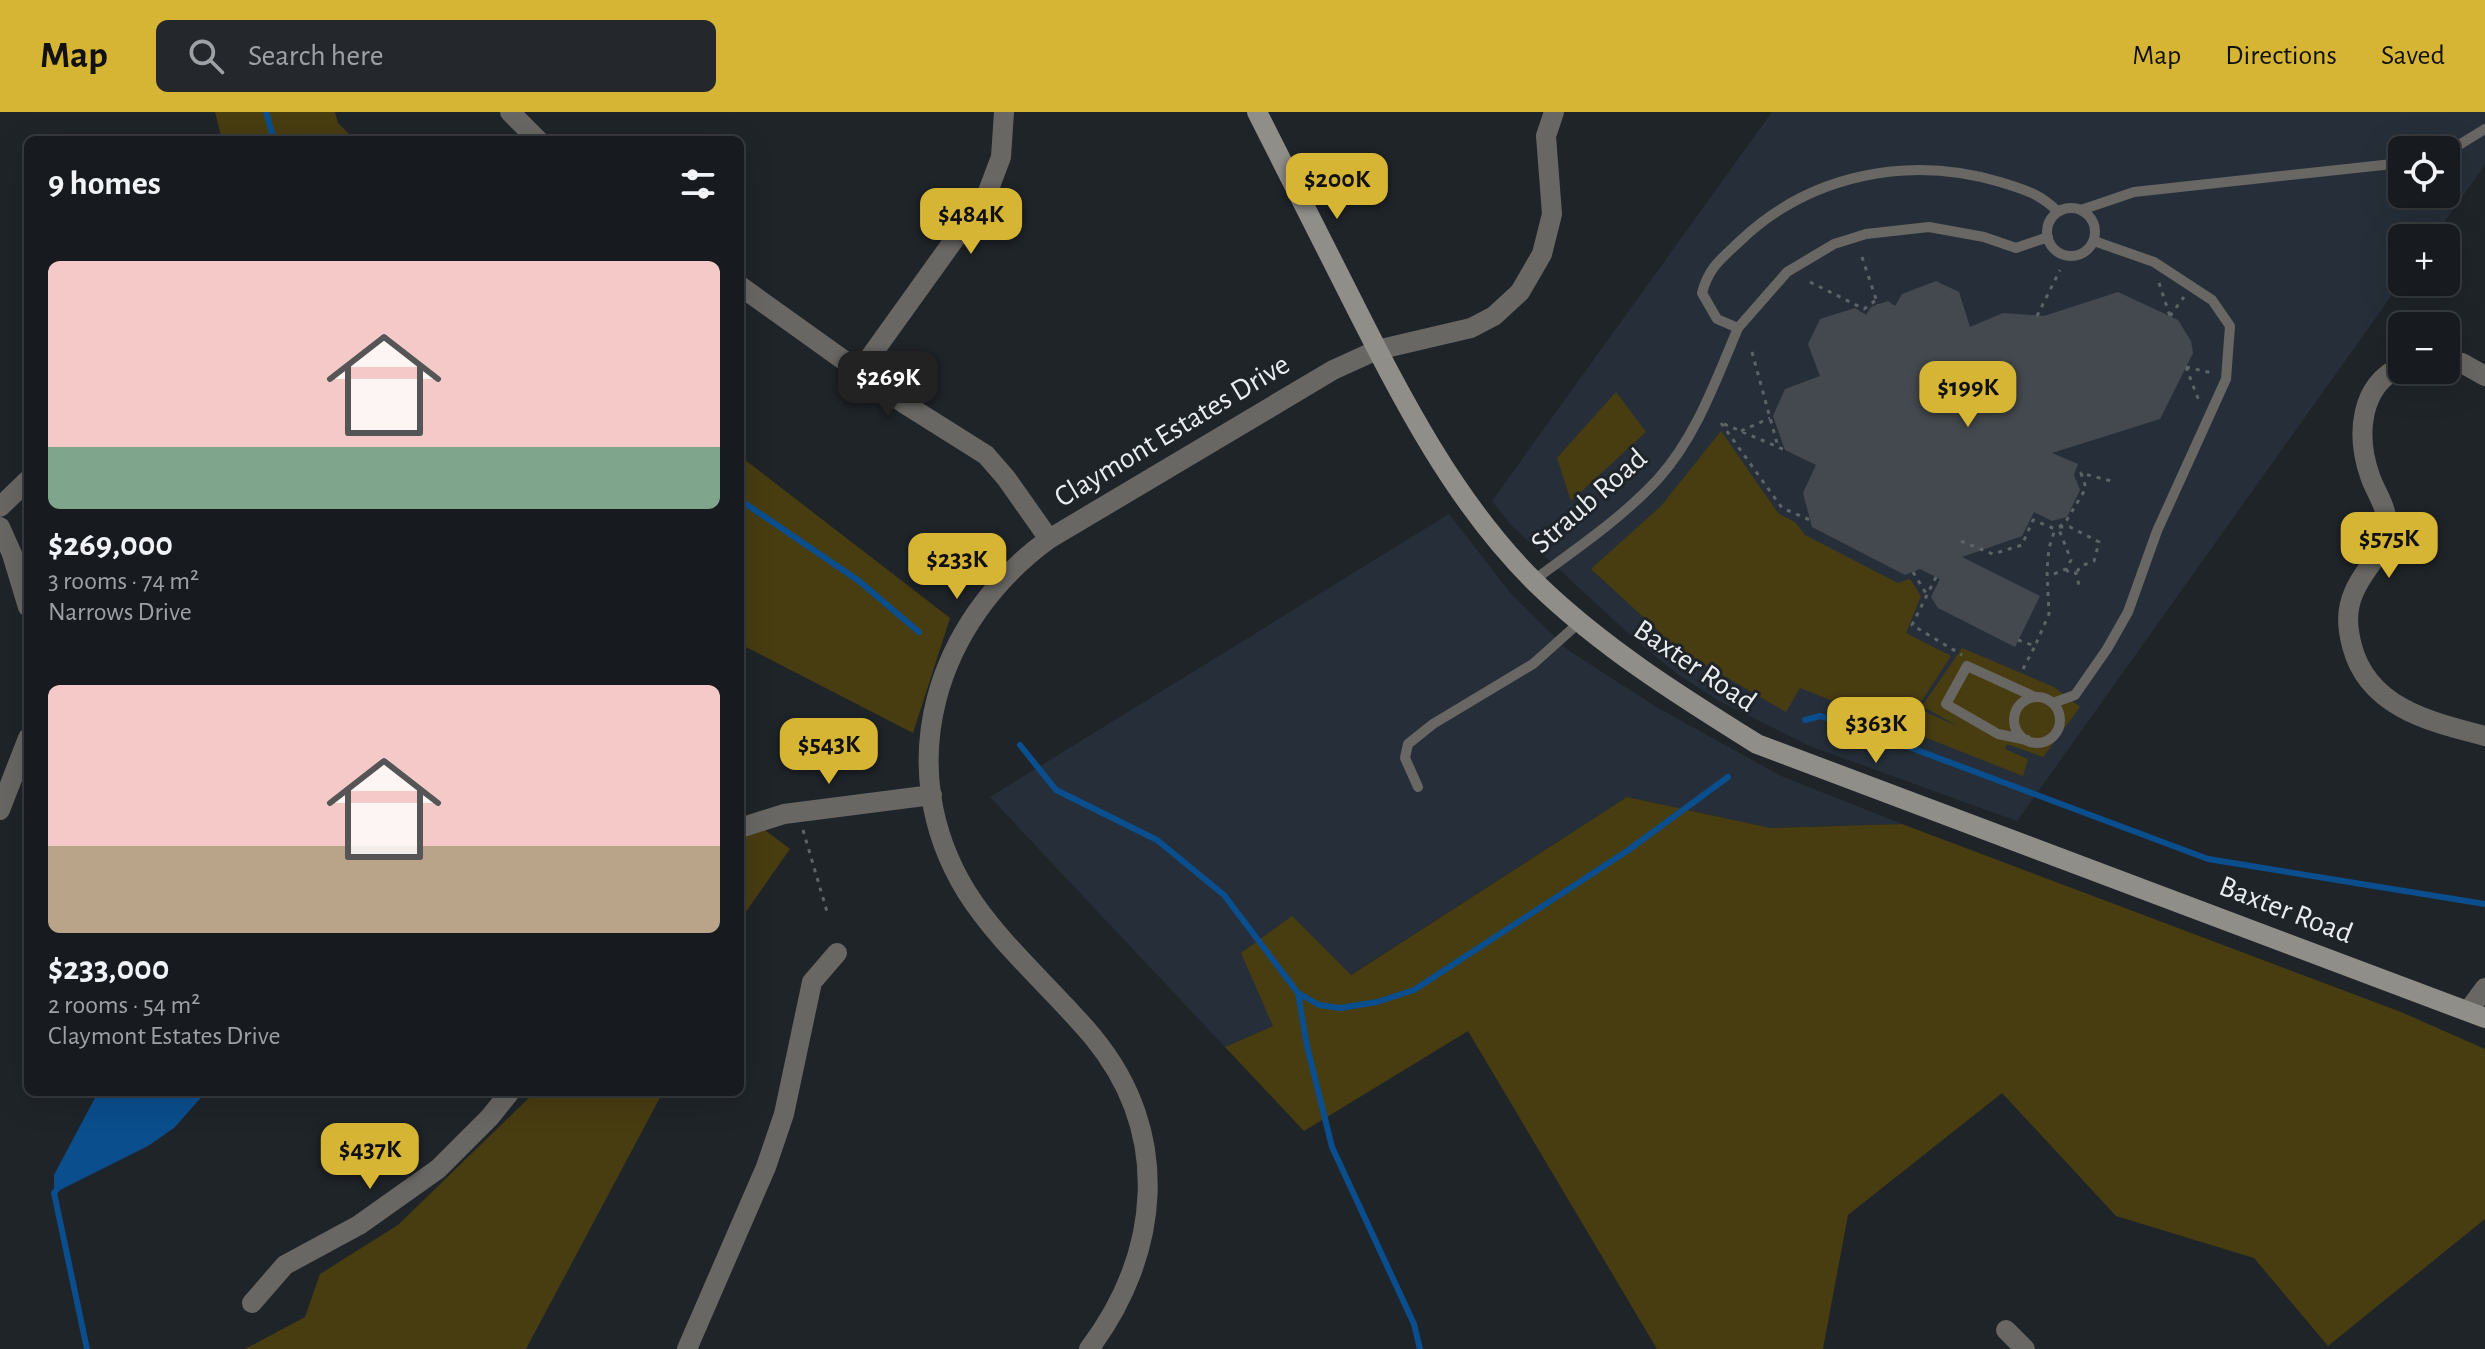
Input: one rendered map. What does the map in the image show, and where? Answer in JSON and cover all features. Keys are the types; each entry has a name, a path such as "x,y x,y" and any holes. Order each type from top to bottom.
{"main road":[{"name":"Baxter Road","path":"1257,112 1413,418 1448,471 1490,529 1534,580 1581,621 1672,691 1757,744 2476,1015"}],"street":[{"path":"510,112 534,136"},
{"path":"860,371 987,194 1001,157 1004,112"},
{"name":"Claymont Estates Drive","path":"1089,1349 1128,1286 1142,1241 1148,1204 1148,1164 1139,1128 1113,1066 1093,1038 966,891 942,837 932,795 929,754 932,717 941,677 957,641 1001,581 1021,559 1049,539 1270,406 1377,350 1471,328 1494,316 1520,292 1542,254 1552,214 1546,136 1554,112"},
{"path":"744,289 986,455 1049,539"},
{"path":"2460,363 2485,376"},
{"path":"2388,375 2377,382 2369,397 2360,435 2369,476 2386,514 2386,531 2383,547 2355,589 2347,613 2350,642 2358,666 2374,688 2395,704 2423,720 2485,736"},
{"path":"0,507 24,484"},
{"path":"0,527 24,594"},
{"path":"0,810 24,748"},
{"path":"744,827 784,814 932,795"},
{"path":"687,1349 766,1167 784,1114 812,982 837,953"},
{"path":"2476,1015 2485,988"},
{"path":"252,1303 285,1265 359,1225 438,1169 507,1096"},
{"path":"2006,1330 2025,1349"}],"lane":[{"path":"2460,144 2485,129"},
{"path":"2081,210 2134,192 2388,165"},
{"path":"1738,328 1717,319 1702,293 1708,272 1762,220 1804,194 1861,177 1915,168 1964,171 2044,197 2058,212"},
{"path":"2073,208 2081,210 2093,221 2094,241 2084,253 2069,256 2055,250 2048,237 2049,223 2058,212 2073,208"},
{"name":"Straub Road","path":"1534,580 1603,528 1659,478 1702,414 1738,328 1787,272 1834,244 1866,234 1929,227 1984,237 2016,248 2048,237"},
{"path":"2053,703 2060,716 2057,731 2045,741 1998,734 1946,704 1967,666 2053,703 2075,695 2128,612 2157,531 2226,379 2230,326 2212,300 2154,262 2094,241"},
{"path":"1418,787 1405,758 1408,744 1433,724 1533,664 1581,621"},
{"path":"2027,740 2018,732 2015,713 2022,702 2035,697"}],"path":[{"path":"1810,282 1864,309 1877,302 1862,257"},
{"path":"2037,316 2060,270"},
{"path":"2159,283 2170,316 2184,297"},
{"path":"1752,352 1778,447"},
{"path":"2199,401 2186,367 2212,373"},
{"path":"1741,431 1770,418"},
{"path":"1785,450 1721,423 1782,508 1810,520"},
{"path":"2015,688 2049,614 2049,548 2057,528 2065,523 2086,488 2081,473 2111,481"},
{"path":"1961,541 1993,554 2022,545 2033,520 2057,528 2070,527 2099,542 2094,561 2081,566 2076,573 2079,585"},
{"path":"2057,528 2071,560 2081,566"},
{"path":"2054,574 2066,569 2071,560"},
{"path":"2066,569 2069,573 2076,573"},
{"path":"1913,572 1927,595"},
{"path":"1936,577 1912,625 1960,652 1967,666"},
{"path":"2018,640 2035,646"},
{"path":"802,824 828,915"}],"shaded area":[{"path":"215,112 335,112 338,123 351,136 221,136"},
{"path":"1772,112 2485,112 2485,165 2460,200 2460,136 2388,136 2388,208 2454,208 2443,224 2388,224 2388,296 2391,296 2017,821 1812,747 1719,701 1679,675 1639,643 1512,526 1492,501"},
{"path":"1616,392 1646,432 1571,501 1557,458"},
{"path":"1721,431 1778,513 1796,523 1805,535 1898,583 1910,579 1921,596 1906,633 1951,656 1917,708 1959,727 1922,706 1962,648 2054,687 2080,707 2043,757 2007,744 2005,749 2028,759 2023,776 1800,688 1786,712 1678,649 1591,569 1661,506"},
{"path":"744,459 950,618 913,733 744,646"},
{"path":"1449,514 1512,595 1568,650 1658,708 1781,776 1902,824 1771,828 1627,797 1350,975 1291,916 1273,1026 1225,1047 990,797"},
{"path":"1627,797 1771,828 1902,824 2401,1012 2485,1049 2485,1219 2328,1346 2254,1258 2116,1216 2002,1093 1848,1215 1823,1349 1657,1349 1468,1031 1304,1131 1225,1047 1273,1026 1241,953 1292,916 1351,975"},
{"path":"753,821 790,849 744,914 744,829"},
{"path":"531,1096 661,1096 526,1349 245,1349 305,1317 320,1274 398,1225"}],"water":[{"path":"96,1096 202,1096 174,1128 148,1146 54,1193 54,1175"}],"building":[{"path":"1936,281 1959,292 1970,327 2003,313 2044,316 2118,292 2178,320 2191,341 2193,353 2160,419 2052,453 2078,464 2074,475 2080,490 2067,517 2052,521 2034,512 2022,536 1962,557 2040,596 2015,647 1938,608 1931,597 1940,579 1920,569 1905,575 1812,527 1803,493 1816,465 1785,450 1773,416 1785,389 1820,376 1808,344 1820,319 1855,308 1866,315 1871,307 1888,301 1895,306 1902,294"}],"waterway":[{"path":"266,112 273,136"},
{"path":"744,503 859,581 919,632"},
{"path":"1805,720 1820,716 1842,722 2208,859 2485,904"},
{"path":"1020,745 1056,790 1157,840 1224,895 1298,993 1319,1005 1340,1008 1377,1002 1414,990 1627,851 1728,777"},
{"path":"1298,993 1307,1046 1332,1147 1414,1324 1420,1349"},
{"path":"57,1189 54,1193 87,1349"}]}
